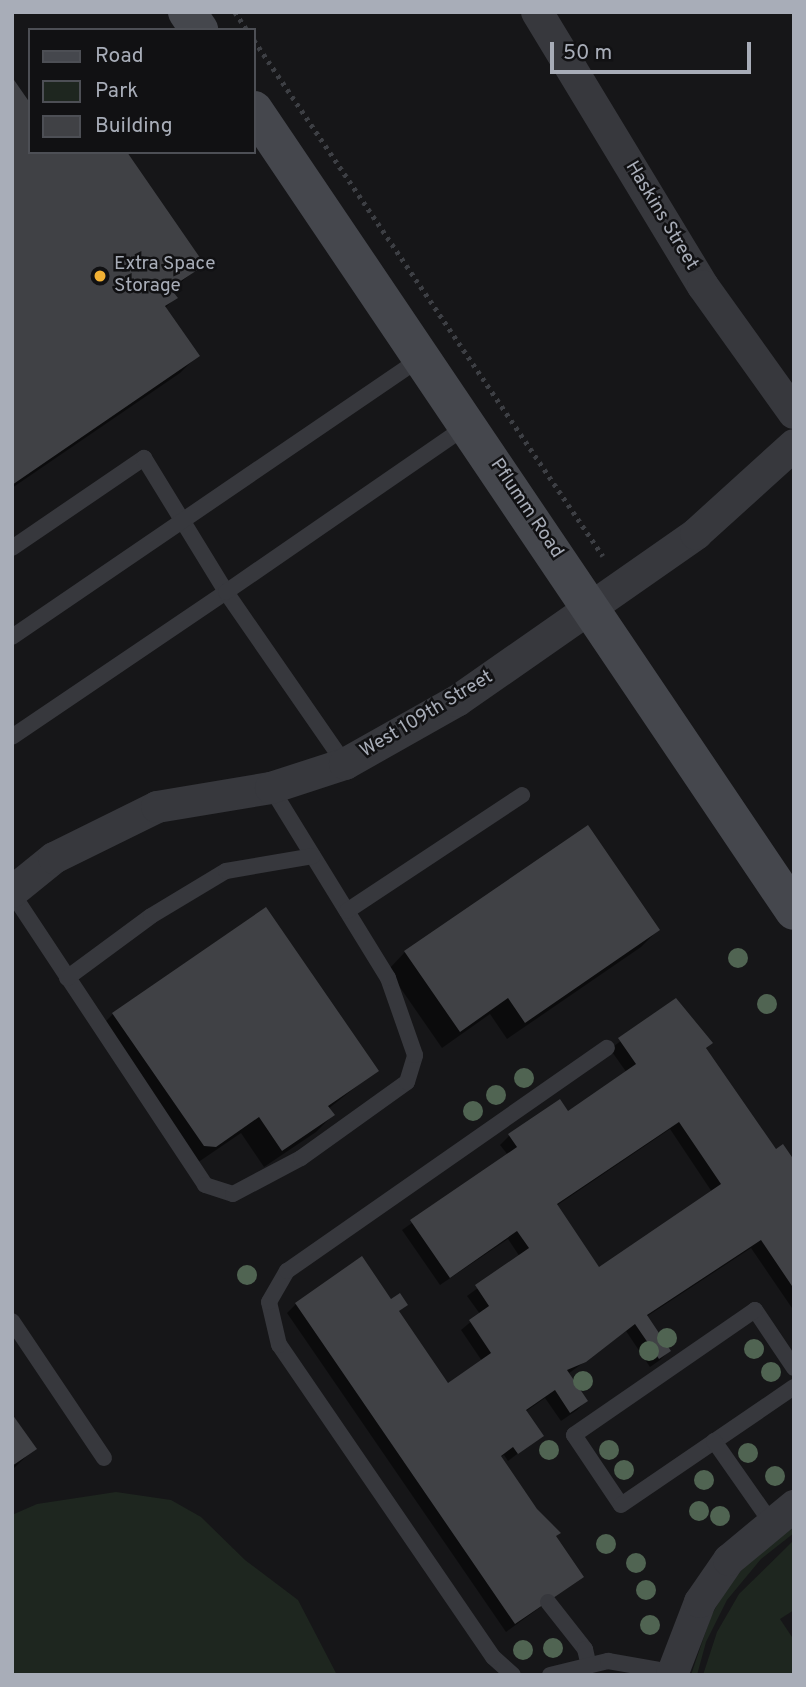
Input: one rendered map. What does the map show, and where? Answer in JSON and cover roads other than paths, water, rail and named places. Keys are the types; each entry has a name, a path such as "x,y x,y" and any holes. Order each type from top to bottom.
{"main road":[{"path":"187,12 198,28"},
{"name":"Pflumm Road","path":"256,113 592,606 794,911"}],"street":[{"name":"Haskins Street","path":"537,12 703,286 794,413"},
{"name":"West 109th Street","path":"12,892 54,858 157,807 271,788 345,764 457,701 696,534 794,445"},
{"path":"675,1663 700,1602 729,1560 782,1514"}],"lane":[{"path":"12,637 422,357"},
{"path":"12,737 468,425"},
{"path":"12,548 144,458 185,520 226,592 345,764"},
{"path":"12,892 205,1185 233,1194 301,1158 407,1082 415,1055 388,978 271,788"},
{"path":"347,911 522,794"},
{"path":"67,978 151,916 226,872 313,856"},
{"path":"513,1675 493,1657 279,1345 269,1302 288,1271 607,1048"},
{"path":"794,1368 755,1310 574,1435 621,1505 794,1387"},
{"path":"12,1321 104,1458"},
{"path":"714,1441 782,1514"},
{"path":"548,1602 585,1649 589,1666"},
{"path":"550,1675 608,1661 675,1663"}],"place":[{"name":"Extra Space Storage","path":"100,276"}]}
